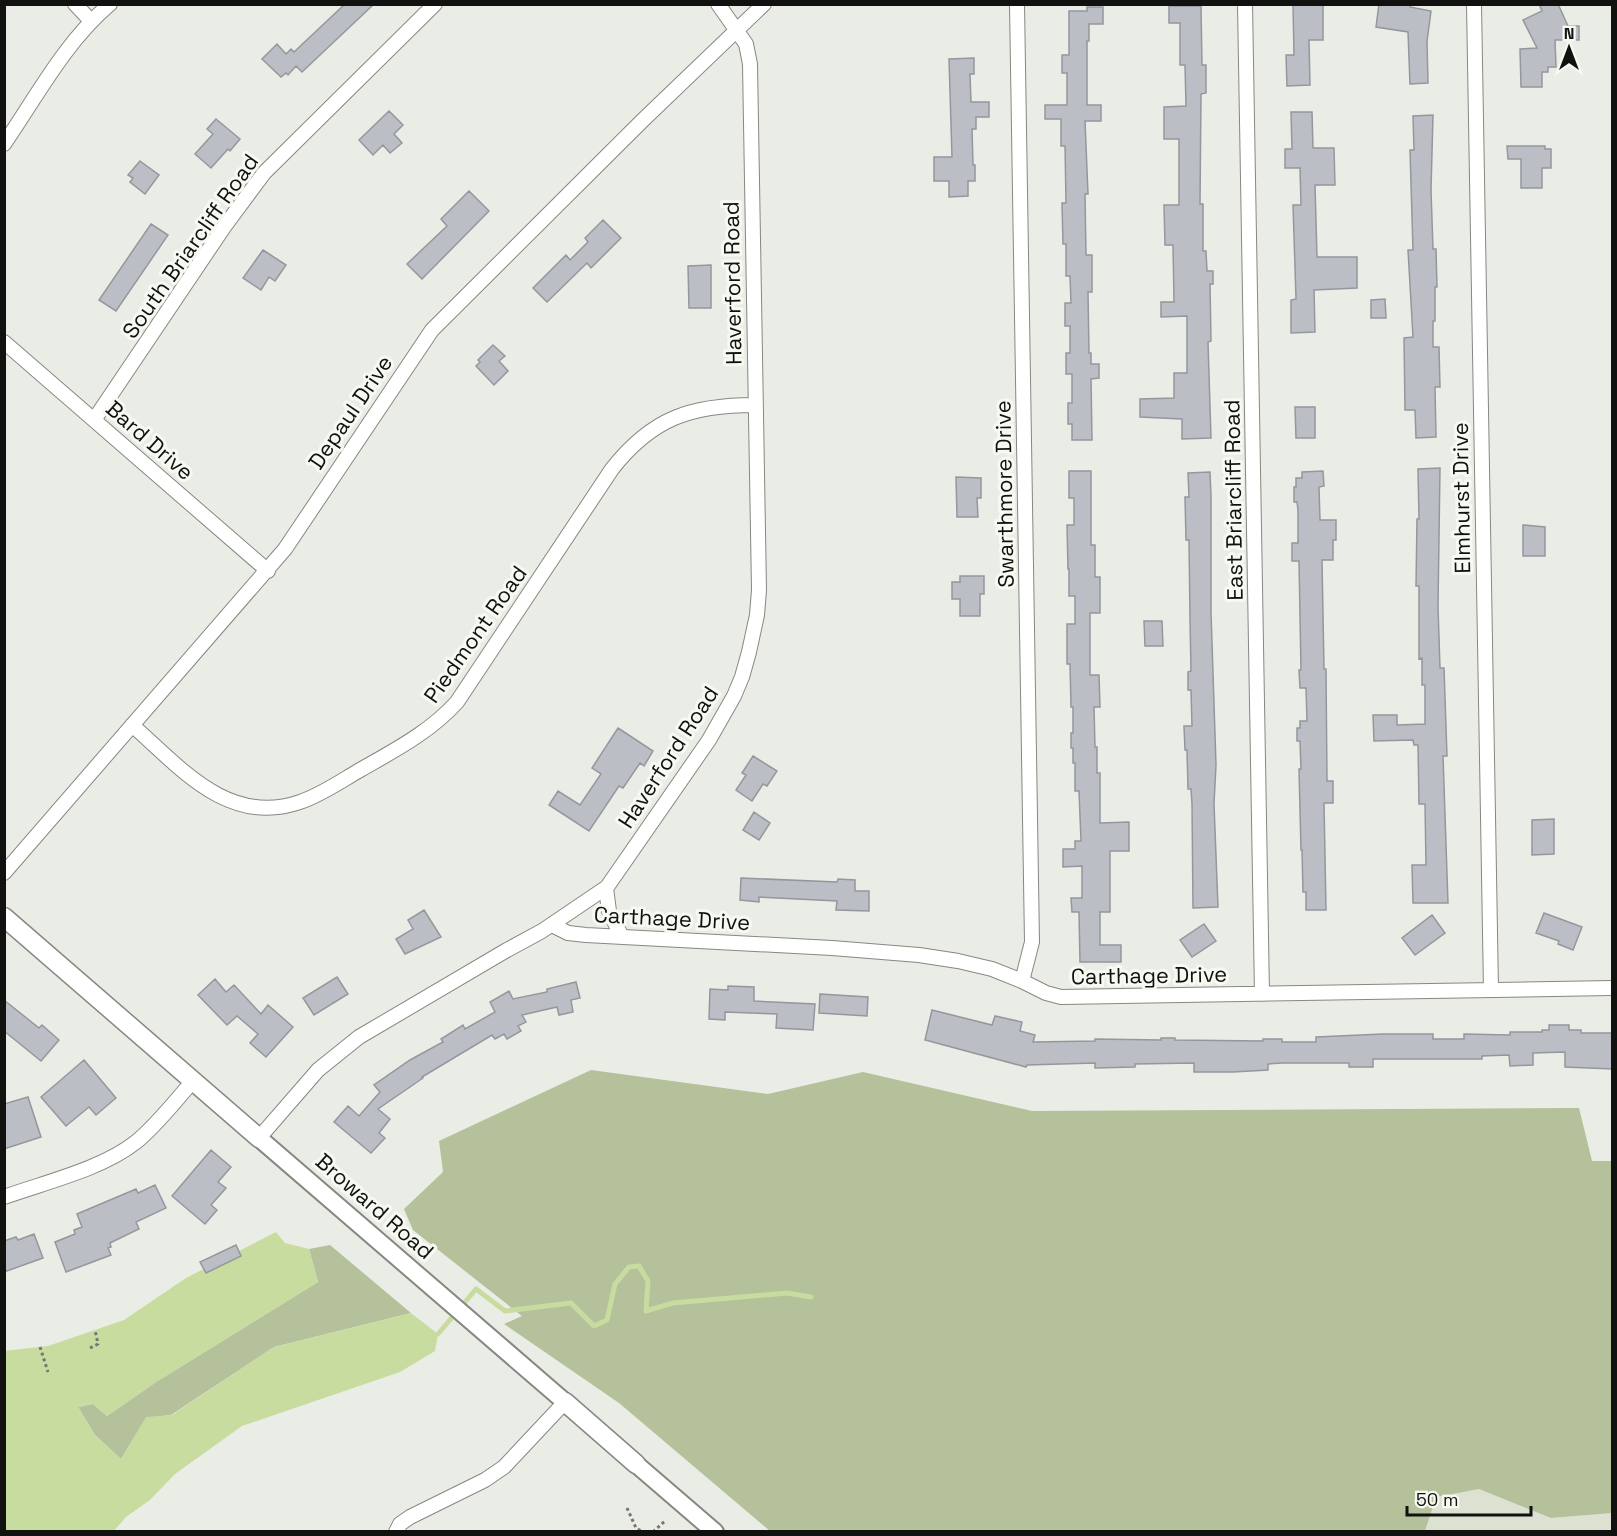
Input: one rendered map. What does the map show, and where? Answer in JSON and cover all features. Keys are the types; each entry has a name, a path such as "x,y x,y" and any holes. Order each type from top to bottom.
{"main road":[{"name":"Broward Road","path":"4,917 260,1138"},
{"name":"Broward Road","path":"565,1402 636,1464"}],"street":[{"path":"75,4 91,21"},
{"path":"4,144 76,38 110,4"},
{"name":"South Briarcliff Road","path":"94,420 224,227 264,173 435,4"},
{"name":"Haverford Road","path":"260,1138 318,1070 359,1037 552,925 606,888 709,740 730,705 742,677 756,622 759,590 750,64 746,44 718,4"},
{"name":"Depaul Drive","path":"4,873 268,571 432,330 643,120 764,4"},
{"name":"Swarthmore Drive","path":"1017,4 1032,942 1023,981"},
{"name":"East Briarcliff Road","path":"1245,4 1262,994"},
{"name":"Elmhurst Drive","path":"1474,4 1491,990"},
{"name":"Bard Drive","path":"4,342 268,571"},
{"name":"Piedmont Road","path":"132,725 204,788 236,804 270,809 313,797 420,735 457,702 612,469 629,448 665,422 686,412 727,405 755,405"},
{"path":"606,888 609,911 622,937"},
{"name":"Carthage Drive","path":"552,925 568,933 919,955 992,969 1061,998 1612,988"},
{"path":"4,1197 104,1161 122,1152 138,1141 193,1081"},
{"name":"Broward Road","path":"260,1138 565,1402"},
{"path":"396,1532 400,1524 410,1517 477,1485 504,1467 565,1402"},
{"name":"Broward Road","path":"636,1464 715,1532"}],"path":[{"path":"90,1348 98,1344 94,1330"},
{"path":"39,1347 48,1372"},
{"path":"627,1508 636,1528 644,1532"},
{"path":"653,1532 666,1520"}],"shaded area":[{"path":"591,1070 768,1094 863,1072 1032,1111 1579,1108 1592,1161 1612,1161 1612,1513 1551,1518 1479,1489 1436,1497 1425,1531 770,1531 619,1403 504,1324 522,1316 413,1230 404,1209 443,1172 439,1141"},
{"path":"276,1232 285,1243 309,1249 318,1282 156,1382 107,1416 93,1404 78,1407 95,1435 121,1459 146,1417 172,1415 274,1347 411,1313 438,1334 435,1351 400,1372 242,1426 175,1474 150,1500 126,1517 113,1532 5,1531 4,1351 48,1346 124,1320 186,1278"},
{"path":"330,1245 411,1313 274,1347 171,1415 146,1418 121,1459 95,1435 78,1407 93,1404 107,1416 156,1382 318,1282 309,1249"},
{"path":"1479,1489 1551,1518 1612,1513 1612,1531 1425,1532 1435,1496"}],"building":[{"path":"345,4 374,4 302,72 296,66 288,75 286,73 281,77 262,59 277,44 286,54 291,49 294,52"},
{"path":"1293,4 1323,4 1323,40 1309,40 1310,85 1287,86 1286,55 1294,55"},
{"path":"1379,4 1410,4 1410,7 1431,11 1427,41 1428,83 1410,84 1408,32 1376,27"},
{"path":"1539,4 1558,4 1568,26 1579,26 1579,40 1555,40 1556,67 1548,67 1548,72 1542,72 1542,87 1521,87 1520,49 1537,48 1523,20 1542,11"},
{"path":"1169,6 1201,6 1202,65 1206,65 1206,93 1201,94 1200,204 1203,204 1203,251 1206,251 1207,271 1213,271 1213,284 1210,284 1211,341 1208,342 1211,438 1182,439 1182,419 1140,417 1140,399 1174,398 1174,373 1187,373 1187,316 1161,317 1161,302 1174,302 1173,245 1165,245 1164,205 1179,205 1179,139 1164,139 1164,107 1186,106 1185,65 1180,65 1180,23 1169,23"},
{"path":"1087,7 1103,7 1103,24 1089,24 1089,41 1087,41 1087,105 1101,105 1101,121 1085,121 1088,194 1085,194 1086,255 1092,255 1092,292 1088,292 1089,353 1091,353 1091,364 1099,364 1099,378 1091,379 1092,440 1072,440 1072,424 1068,424 1068,403 1072,403 1072,374 1066,374 1066,353 1070,353 1070,326 1065,326 1065,303 1071,303 1070,276 1066,276 1066,244 1063,244 1062,203 1066,203 1065,146 1061,146 1061,119 1045,119 1045,105 1067,105 1067,73 1062,73 1062,55 1069,55 1069,11 1087,11"},
{"path":"974,58 974,74 970,74 971,102 989,102 989,117 976,117 976,129 972,129 975,181 968,181 968,196 949,197 949,181 934,181 934,157 952,157 949,59"},
{"path":"389,111 403,125 394,134 402,143 390,153 383,145 373,155 359,140"},
{"path":"1291,112 1312,112 1313,148 1334,148 1335,185 1315,185 1317,257 1357,257 1357,288 1314,290 1315,332 1291,333 1291,300 1296,299 1293,205 1301,205 1300,168 1285,168 1285,149 1292,149"},
{"path":"1433,115 1431,190 1437,287 1435,287 1433,347 1439,347 1440,387 1435,387 1436,437 1416,438 1415,410 1405,410 1404,338 1413,337 1408,250 1413,250 1410,150 1414,150 1413,116"},
{"path":"216,119 240,139 211,168 195,154 213,134 207,129"},
{"path":"1507,146 1545,146 1545,149 1551,149 1551,168 1542,168 1542,188 1521,188 1521,159 1508,159"},
{"path":"140,161 159,175 145,194 130,182 133,178 128,175"},
{"path":"469,191 489,211 422,279 407,264 447,226 441,219"},
{"path":"603,220 621,238 591,268 587,263 547,302 533,288 566,255 570,260 588,242 585,238"},
{"path":"151,224 168,235 116,311 99,300"},
{"path":"263,250 286,265 275,281 269,277 261,290 243,278"},
{"path":"711,265 711,308 689,308 688,266"},
{"path":"1385,299 1386,318 1371,318 1371,300"},
{"path":"493,345 505,356 499,361 508,371 494,385 476,366 480,362 478,360"},
{"path":"1295,407 1315,407 1315,438 1296,438"},
{"path":"1440,468 1438,607 1440,668 1444,668 1447,756 1443,756 1448,903 1413,903 1412,865 1426,865 1425,804 1419,804 1418,745 1414,745 1413,740 1374,741 1373,715 1397,715 1397,725 1425,724 1425,685 1422,685 1422,658 1419,659 1419,586 1416,586 1417,519 1419,519 1418,469"},
{"path":"1069,471 1091,471 1091,545 1095,545 1095,577 1100,577 1100,613 1090,613 1090,675 1099,675 1100,707 1094,707 1097,773 1100,773 1100,823 1129,822 1129,851 1110,851 1110,912 1100,912 1100,945 1121,945 1121,962 1080,962 1079,912 1072,912 1071,898 1082,898 1082,866 1063,867 1063,849 1075,849 1075,841 1081,841 1079,791 1075,791 1075,763 1073,763 1073,748 1071,748 1073,707 1071,707 1070,664 1067,664 1067,624 1075,624 1075,596 1069,596 1067,525 1074,525 1074,498 1069,498"},
{"path":"1323,471 1324,486 1319,487 1320,520 1336,520 1333,560 1322,560 1327,781 1333,781 1333,803 1324,803 1326,910 1306,910 1301,850 1300,741 1297,741 1297,728 1300,728 1300,721 1307,721 1306,688 1300,688 1299,670 1301,670 1299,561 1292,561 1292,543 1298,543 1298,510 1297,502 1294,502 1294,487 1296,487 1296,478 1302,478 1302,472"},
{"path":"1210,472 1211,612 1216,765 1214,804 1218,907 1193,908 1192,804 1191,789 1188,789 1184,726 1192,726 1191,690 1188,690 1188,672 1191,671 1189,540 1186,540 1185,497 1189,497 1188,473"},
{"path":"956,477 981,478 981,498 977,498 978,517 957,517"},
{"path":"1523,525 1545,527 1545,556 1523,556"},
{"path":"960,576 984,576 984,594 980,594 980,616 960,616 960,599 952,599 952,582 960,582"},
{"path":"1144,621 1162,621 1163,646 1145,646"},
{"path":"618,728 653,751 644,766 640,763 623,788 619,786 589,831 549,805 558,791 580,805 601,774 592,768"},
{"path":"753,756 777,771 767,786 763,784 752,801 736,790 746,775 742,773"},
{"path":"754,812 770,823 759,840 743,830"},
{"path":"1554,819 1554,854 1532,855 1532,820"},
{"path":"741,878 837,882 838,879 855,880 855,891 869,891 869,911 836,910 837,901 759,897 759,902 740,900"},
{"path":"424,910 441,937 405,954 396,939 413,929 408,920"},
{"path":"1544,913 1582,927 1573,950 1558,944 1559,941 1536,933"},
{"path":"1432,915 1445,933 1415,955 1402,938"},
{"path":"1204,924 1216,941 1192,957 1180,940"},
{"path":"337,977 348,994 314,1015 303,998"},
{"path":"215,979 226,992 234,985 261,1014 268,1005 293,1027 266,1057 250,1043 258,1034 237,1016 227,1025 198,995"},
{"path":"576,982 580,998 571,1000 573,1012 559,1015 557,1007 522,1015 526,1022 518,1026 521,1031 507,1039 504,1034 495,1039 492,1035 422,1077 378,1109 390,1119 379,1133 385,1138 371,1153 334,1122 348,1106 359,1116 380,1092 374,1085 410,1060 443,1042 441,1039 463,1025 465,1029 495,1012 490,1002 509,991 513,999 547,992 547,989"},
{"path":"728,986 754,987 754,1001 815,1004 813,1030 776,1028 777,1014 725,1012 725,1020 709,1019 710,989 728,990"},
{"path":"820,994 868,997 867,1016 819,1013"},
{"path":"4,1000 39,1028 42,1025 59,1040 41,1061 4,1031"},
{"path":"932,1010 992,1025 995,1016 1022,1022 1020,1031 1035,1035 1033,1042 1175,1038 1175,1040 1263,1041 1263,1039 1282,1039 1282,1042 1316,1042 1316,1037 1383,1034 1433,1034 1433,1039 1464,1039 1464,1034 1510,1035 1510,1032 1542,1032 1542,1030 1549,1030 1549,1025 1569,1025 1569,1030 1581,1030 1581,1033 1612,1033 1612,1069 1565,1067 1565,1052 1533,1053 1533,1065 1510,1066 1509,1055 1482,1056 1482,1059 1373,1059 1373,1067 1349,1067 1349,1063 1283,1063 1268,1064 1268,1070 1233,1072 1194,1072 1194,1063 1135,1064 1135,1067 1095,1068 1095,1063 1027,1065 1026,1067 925,1040"},
{"path":"84,1060 116,1098 96,1115 89,1107 66,1126 41,1097"},
{"path":"28,1097 41,1137 4,1149 4,1104"},
{"path":"211,1150 231,1167 218,1182 226,1188 211,1205 217,1210 205,1224 172,1196"},
{"path":"155,1185 166,1208 136,1222 139,1229 110,1243 111,1247 108,1248 111,1255 66,1272 55,1242 75,1234 74,1230 82,1227 77,1214 136,1189 138,1193"},
{"path":"34,1234 43,1258 4,1272 4,1241 16,1237 18,1240"},
{"path":"236,1245 241,1256 206,1273 200,1262"}],"waterway":[{"path":"438,1334 476,1289 505,1311 571,1303 594,1326 607,1320 615,1284 629,1267 639,1266 648,1281 646,1311 673,1303 787,1293 811,1297"}]}
